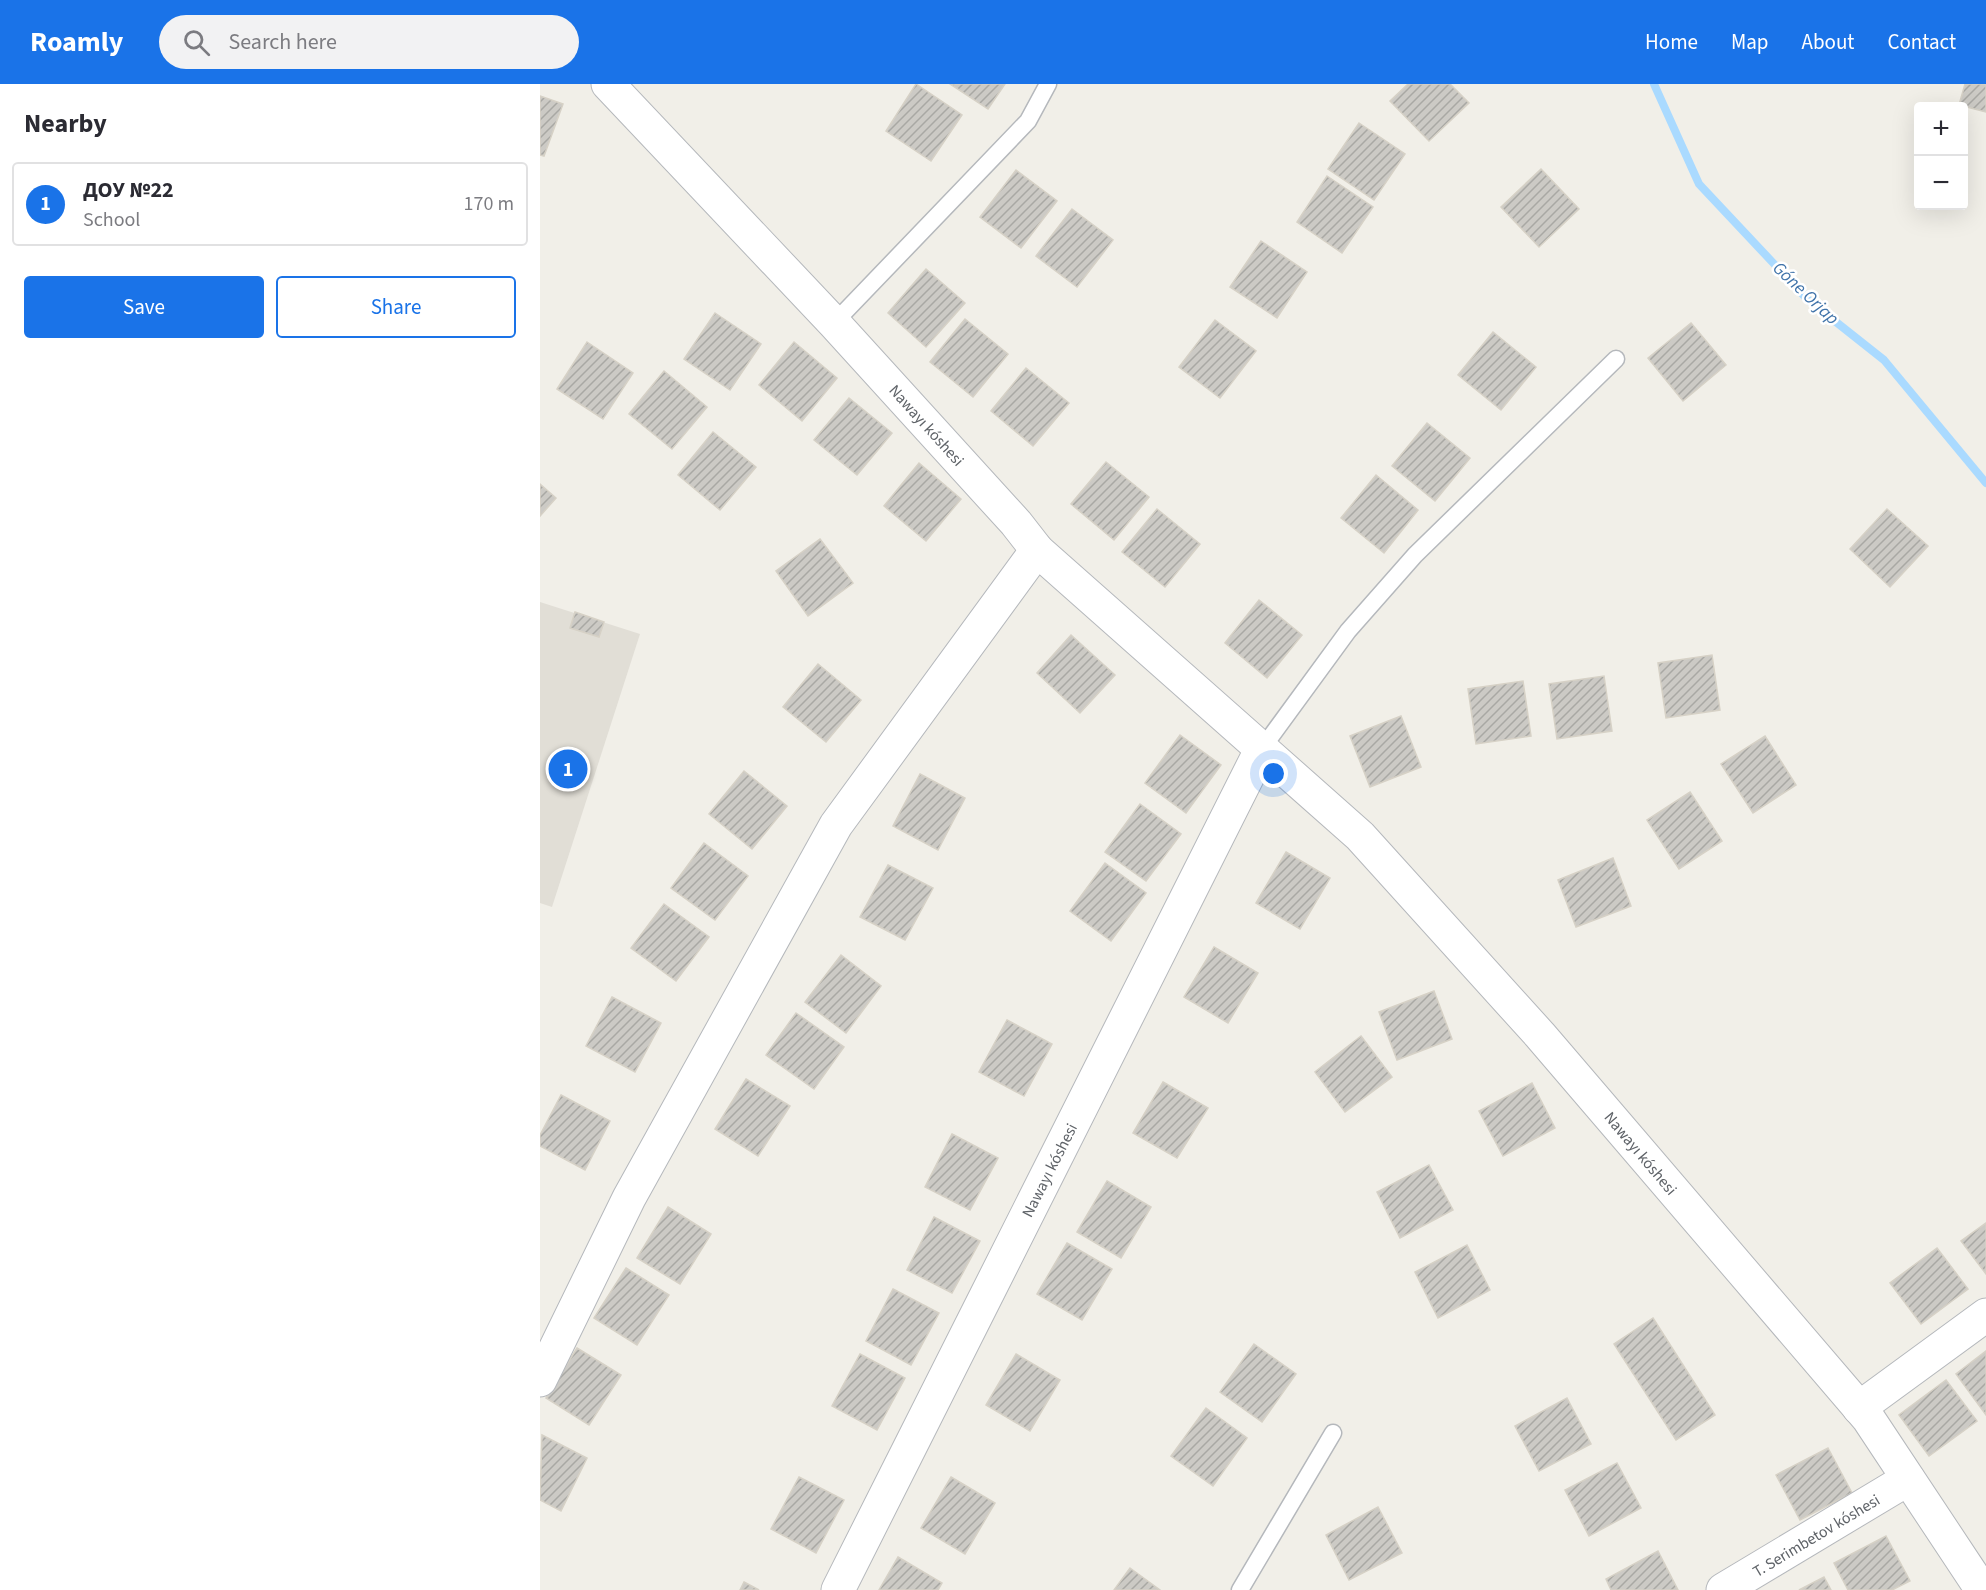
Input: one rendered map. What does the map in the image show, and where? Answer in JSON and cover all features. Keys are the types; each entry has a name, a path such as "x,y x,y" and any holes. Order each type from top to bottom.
{"street":[{"name":"Nawayı kóshesi","path":"608,84 834,323 1016,523 1037,550 1360,836 1540,1035 1859,1408 1982,1590"},
{"path":"540,1380 629,1198 836,825 1037,550"},
{"name":"Nawayı kóshesi","path":"838,1590 1261,750"},
{"path":"1859,1408 1986,1315"},
{"name":"T. Serimbetov kóshesi","path":"1723,1590 1908,1479"}],"lane":[{"path":"834,323 1028,122 1048,84"},
{"path":"1261,750 1348,631 1415,555 1616,359"},
{"path":"1240,1590 1333,1433"}],"shaded area":[{"path":"540,602 640,634 552,907 540,903"}],"building":[{"path":"916,84 962,115 931,161 886,131"},
{"path":"950,84 1005,84 988,109"},
{"path":"1408,84 1450,84 1469,103 1429,141 1390,101"},
{"path":"1965,84 1986,84 1986,112 1968,107 1968,102 1960,102"},
{"path":"540,96 563,104 544,156 540,155"},
{"path":"1359,123 1405,154 1374,200 1328,169"},
{"path":"1541,169 1579,209 1539,247 1501,207"},
{"path":"1016,170 1057,201 1021,248 980,217"},
{"path":"1327,176 1373,207 1342,253 1297,222"},
{"path":"1072,209 1113,240 1077,287 1036,256"},
{"path":"1261,241 1307,272 1277,318 1230,287"},
{"path":"926,269 965,303 926,347 888,313"},
{"path":"715,313 761,344 730,390 684,359"},
{"path":"965,319 1008,354 973,397 930,362"},
{"path":"1215,320 1256,351 1220,398 1179,367"},
{"path":"1691,323 1726,365 1683,401 1648,358"},
{"path":"1493,332 1536,367 1501,410 1458,375"},
{"path":"587,342 633,373 603,419 557,389"},
{"path":"794,342 837,378 802,421 759,385"},
{"path":"1026,368 1069,403 1033,446 991,411"},
{"path":"664,371 707,407 672,449 629,414"},
{"path":"849,398 892,433 857,475 814,440"},
{"path":"1427,423 1470,458 1435,501 1392,466"},
{"path":"713,432 756,467 720,510 678,475"},
{"path":"1106,462 1149,497 1114,540 1071,504"},
{"path":"919,463 961,499 926,541 884,506"},
{"path":"1376,475 1418,510 1384,553 1341,518"},
{"path":"540,484 556,498 540,516"},
{"path":"1157,509 1200,544 1165,587 1122,552"},
{"path":"1887,509 1928,546 1890,587 1850,549"},
{"path":"820,539 853,583 808,616 776,571"},
{"path":"1259,600 1302,635 1267,678 1225,643"},
{"path":"575,612 604,622 599,637 570,628"},
{"path":"1071,635 1115,675 1080,713 1037,673"},
{"path":"1712,655 1720,710 1666,718 1658,663"},
{"path":"818,664 861,700 826,742 783,707"},
{"path":"1604,676 1612,731 1557,739 1549,684"},
{"path":"1523,681 1531,736 1476,744 1468,689"},
{"path":"1401,716 1421,767 1370,787 1350,736"},
{"path":"1180,735 1221,765 1186,813 1145,783"},
{"path":"1765,736 1796,785 1753,813 1721,764"},
{"path":"744,771 787,806 752,849 709,814"},
{"path":"920,774 965,798 938,850 893,826"},
{"path":"1690,792 1722,841 1679,869 1647,820"},
{"path":"1140,804 1181,834 1146,881 1105,852"},
{"path":"704,843 748,876 715,920 671,888"},
{"path":"1286,852 1330,878 1300,929 1256,903"},
{"path":"1613,858 1631,906 1576,927 1558,880"},
{"path":"1105,863 1146,893 1111,941 1070,911"},
{"path":"888,865 933,888 905,940 860,917"},
{"path":"664,904 709,937 676,981 631,948"},
{"path":"1214,947 1258,973 1228,1023 1184,997"},
{"path":"841,955 881,986 846,1033 805,1002"},
{"path":"1434,991 1452,1039 1397,1060 1379,1012"},
{"path":"612,997 661,1023 635,1072 586,1046"},
{"path":"796,1013 844,1047 814,1089 766,1055"},
{"path":"1007,1020 1052,1044 1024,1096 979,1072"},
{"path":"1361,1036 1392,1077 1345,1112 1315,1072"},
{"path":"746,1079 790,1106 758,1156 715,1129"},
{"path":"1163,1082 1208,1108 1177,1158 1133,1133"},
{"path":"1532,1083 1555,1128 1503,1156 1479,1111"},
{"path":"561,1095 610,1121 585,1170 540,1146 540,1135"},
{"path":"952,1134 998,1158 970,1210 925,1187"},
{"path":"1429,1165 1453,1210 1400,1238 1377,1192"},
{"path":"1107,1181 1151,1207 1121,1258 1077,1232"},
{"path":"668,1207 711,1234 680,1284 637,1258"},
{"path":"934,1217 980,1241 952,1293 907,1270"},
{"path":"1986,1223 1986,1274 1961,1241"},
{"path":"1067,1243 1112,1269 1082,1320 1037,1294"},
{"path":"1467,1245 1490,1290 1438,1318 1415,1272"},
{"path":"1937,1248 1968,1289 1921,1324 1890,1283"},
{"path":"626,1268 669,1295 637,1345 594,1318"},
{"path":"893,1289 939,1313 911,1365 866,1341"},
{"path":"1653,1318 1715,1415 1676,1440 1614,1344"},
{"path":"1254,1344 1296,1374 1262,1422 1220,1392"},
{"path":"577,1348 621,1375 589,1425 546,1398"},
{"path":"1986,1351 1986,1415 1956,1374"},
{"path":"860,1354 905,1378 877,1430 832,1406"},
{"path":"1016,1354 1060,1380 1030,1431 986,1405"},
{"path":"1946,1380 1977,1421 1929,1456 1899,1415"},
{"path":"1567,1398 1591,1444 1539,1471 1515,1426"},
{"path":"1206,1408 1247,1438 1213,1486 1171,1456"},
{"path":"542,1435 587,1458 561,1511 540,1500"},
{"path":"1828,1448 1852,1493 1800,1520 1776,1475"},
{"path":"1617,1463 1641,1508 1589,1536 1565,1490"},
{"path":"799,1477 844,1500 816,1553 771,1529"},
{"path":"951,1477 995,1503 965,1554 921,1528"},
{"path":"1378,1507 1402,1553 1349,1580 1326,1535"},
{"path":"1886,1536 1910,1581 1892,1590 1848,1590 1834,1563"},
{"path":"1658,1551 1678,1590 1611,1590 1606,1579"},
{"path":"898,1557 942,1583 938,1590 879,1590"},
{"path":"1130,1568 1160,1590 1114,1590"},
{"path":"1824,1577 1831,1590 1799,1590"},
{"path":"744,1582 759,1590 740,1590"}],"waterway":[{"name":"Góne Orjap","path":"1654,84 1699,184 1807,299 1884,360 1986,483"}],"place":[{"name":"ДОУ №22","path":"568,769"}]}
